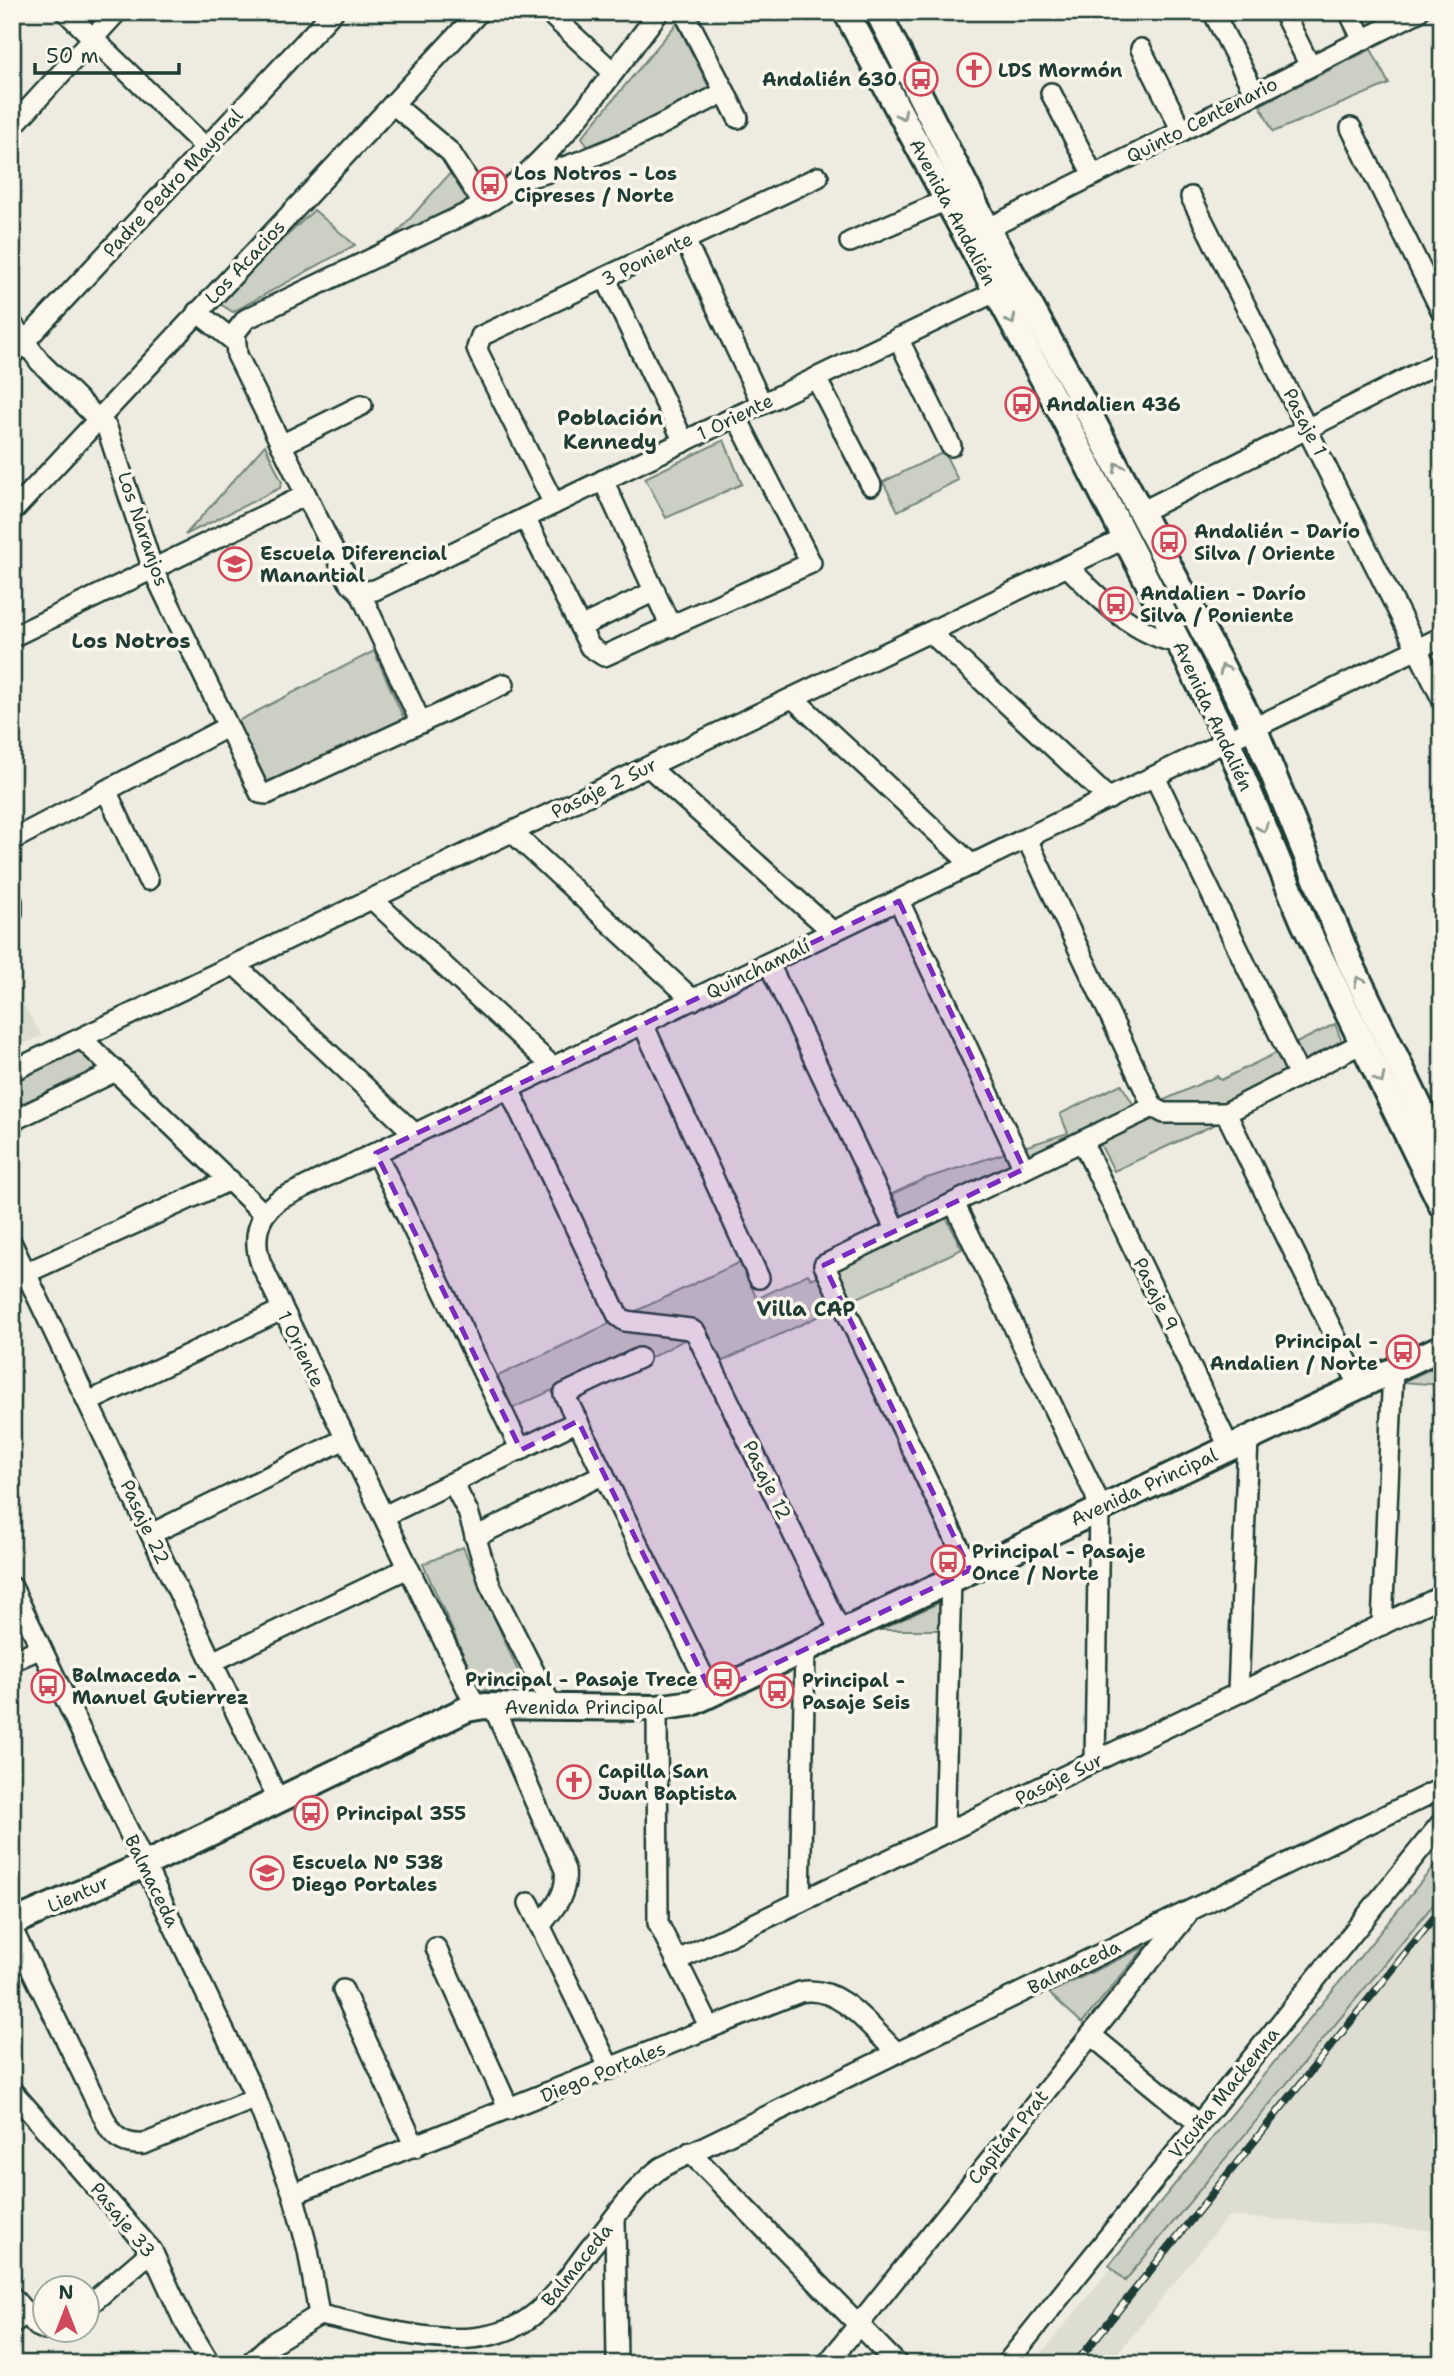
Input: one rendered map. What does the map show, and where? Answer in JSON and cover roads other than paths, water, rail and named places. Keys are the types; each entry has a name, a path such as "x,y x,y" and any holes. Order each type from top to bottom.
{"main road":[{"name":"Avenida Andalién","path":"846,12 957,196 1141,512 1255,730 1349,960 1442,1153"},
{"name":"Avenida Andalién","path":"878,12 957,196"},
{"name":"Avenida Andalién","path":"977,234 995,292 1126,538 1228,742 1277,862 1442,1206"},
{"name":"Avenida Principal","path":"144,1865 458,1712 485,1707 657,1708 691,1703 1442,1347"},
{"name":"Lientur","path":"12,1923 144,1865"}],"street":[{"path":"66,12 206,148"},
{"path":"12,127 117,12"},
{"name":"Padre Pedro Mayoral","path":"18,348 333,12"},
{"name":"Los Acacios","path":"12,512 479,12"},
{"path":"548,12 613,72"},
{"path":"234,341 237,328 246,319 484,205 521,179 613,72 659,12"},
{"path":"684,12 738,118"},
{"path":"1213,12 1255,94"},
{"path":"1283,12 1310,66"},
{"path":"1349,12 1363,40"},
{"name":"Quinto Centenario","path":"977,234 1418,12"},
{"path":"1141,49 1182,131"},
{"path":"521,179 554,172 598,156 725,92"},
{"path":"1051,93 1093,175"},
{"path":"393,104 450,152 484,205"},
{"path":"1351,128 1442,312"},
{"name":"3 Poniente","path":"554,504 479,354 477,341 486,332 606,279 818,177"},
{"path":"850,243 957,196"},
{"name":"Pasaje 1","path":"1191,197 1442,699"},
{"path":"685,240 762,404"},
{"path":"606,279 684,442"},
{"name":"1 Oriente","path":"360,592 375,590 995,292"},
{"path":"197,312 234,341 281,444 349,582 360,592 421,723 504,684"},
{"name":"Los Naranjos","path":"12,324 18,348 40,362 99,417 114,442 153,570 260,793 267,794 421,723"},
{"path":"898,338 951,446"},
{"path":"1141,512 1442,361"},
{"path":"816,378 871,485"},
{"path":"281,444 362,405"},
{"path":"525,518 590,648 599,656 610,655 811,563 736,416"},
{"path":"603,480 671,627"},
{"path":"12,637 306,495"},
{"name":"Pasaje 2 Sur","path":"82,1039 1126,538"},
{"path":"1067,566 1128,621 1154,636 1179,643"},
{"path":"580,627 654,591"},
{"path":"930,632 1109,799"},
{"name":"Quinchamalí","path":"263,1213 280,1199 1255,730 1442,637"},
{"path":"793,698 972,866"},
{"path":"12,840 227,727"},
{"path":"649,766 833,933"},
{"path":"1155,777 1298,1074"},
{"path":"106,790 148,880"},
{"path":"512,832 693,1000"},
{"path":"1027,839 1153,1107 1164,1113 1226,1113 1362,1043"},
{"path":"372,899 553,1068"},
{"path":"899,901 1024,1169"},
{"path":"12,902 12,913"},
{"path":"768,964 896,1231"},
{"path":"235,965 415,1134"},
{"path":"643,1024 759,1278"},
{"path":"12,1071 82,1039 263,1213"},
{"path":"12,1121 116,1071"},
{"name":"Pasaje 12","path":"509,1089 621,1319 691,1329 696,1333 841,1633"},
{"path":"944,1833 960,1575 824,1265 1153,1107"},
{"path":"1226,1113 1359,1385"},
{"name":"Pasaje 9","path":"1082,1141 1239,1442"},
{"path":"376,1153 521,1450"},
{"path":"26,1273 230,1180"},
{"path":"954,1203 1095,1494 1099,1508 1096,1761"},
{"name":"1 Oriente","path":"263,1213 257,1237 258,1255 282,1310 408,1568 485,1707 565,1870 565,1889 561,1899 540,1926"},
{"name":"Pasaje 22","path":"12,1244 278,1800"},
{"path":"88,1402 282,1310"},
{"path":"639,1358 564,1394 712,1694"},
{"path":"1382,1625 1394,1369"},
{"path":"383,1516 578,1421"},
{"path":"151,1534 345,1439"},
{"path":"1238,1693 1239,1442"},
{"path":"475,1537 604,1474"},
{"path":"453,1483 475,1537 490,1585 553,1709"},
{"path":"212,1662 408,1568"},
{"name":"Balmaceda","path":"12,1587 257,2098 293,2194 308,2250 319,2315 438,2339 499,2334 523,2323 545,2305 648,2177 690,2152 1442,1788"},
{"name":"Pasaje Sur","path":"676,1961 1442,1596"},
{"path":"12,1661 41,1648"},
{"path":"800,1902 805,1650"},
{"path":"657,1708 658,1923 710,2028"},
{"name":"Vicuña Mackenna","path":"1006,2364 1442,1822"},
{"path":"529,1903 610,2069"},
{"name":"Capitán Prat","path":"827,2364 1190,1911"},
{"path":"12,1929 109,2128 118,2138 130,2144 144,2144 257,2098"},
{"path":"436,1948 509,2109"},
{"path":"343,1990 415,2147"},
{"name":"Diego Portales","path":"293,2194 800,1992 818,1990 840,1999 897,2053"},
{"path":"1091,2035 1199,2124"},
{"name":"Pasaje 33","path":"12,2091 152,2251 183,2319 210,2364"},
{"path":"690,2152 897,2364"},
{"path":"615,2218 617,2364"},
{"path":"102,2294 152,2251"},
{"path":"12,2297 19,2319"},
{"path":"249,2364 271,2344 319,2315"}],"railway":[{"path":"1075,2364 1442,1908"}],"place":[{"name":"LDS Mormón","path":"974,70"},
{"name":"Andalién 630","path":"921,79"},
{"name":"Los Notros - Los Cipreses / Norte","path":"490,184"},
{"name":"Andalien 436","path":"1022,404"},
{"name":"Andalién - Darío Silva / Oriente","path":"1169,542"},
{"name":"Escuela Diferencial Manantial","path":"235,564"},
{"name":"Andalien - Darío Silva / Poniente","path":"1116,604"},
{"name":"Principal - Andalien / Norte","path":"1403,1352"},
{"name":"Principal - Pasaje Once / Norte","path":"948,1562"},
{"name":"Principal - Pasaje Trece","path":"723,1679"},
{"name":"Balmaceda - Manuel Gutierrez","path":"48,1686"},
{"name":"Principal - Pasaje Seis","path":"777,1691"},
{"name":"Capilla San Juan Baptista","path":"574,1782"},
{"name":"Principal 355","path":"311,1813"},
{"name":"Escuela Nº 538 Diego Portales","path":"267,1873"}],"district":[{"name":"Población Kennedy","path":"610,430"},
{"name":"Los Notros","path":"131,641"},
{"name":"Villa CAP","path":"806,1309"}]}
